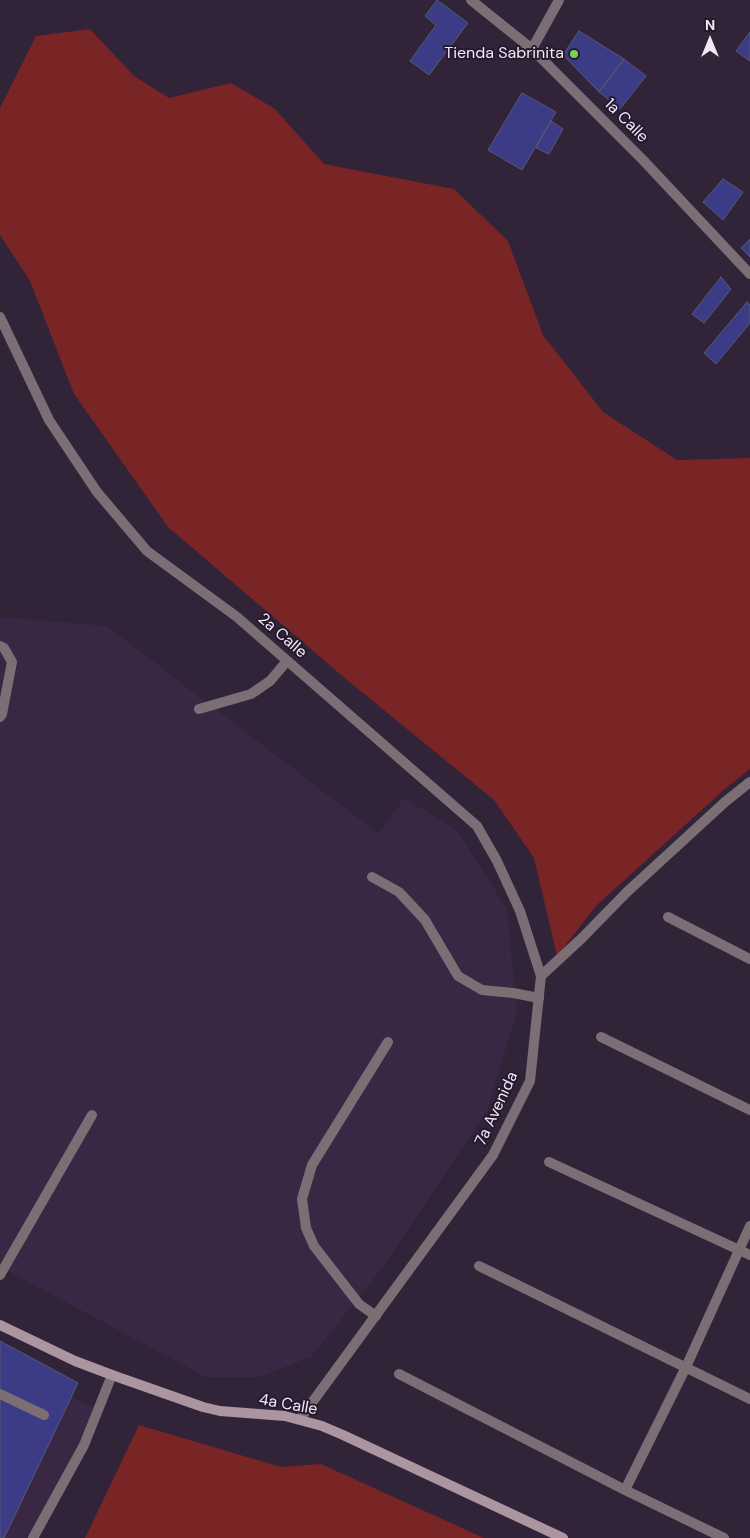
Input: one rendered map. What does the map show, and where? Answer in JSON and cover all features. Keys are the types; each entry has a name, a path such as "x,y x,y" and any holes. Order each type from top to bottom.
{"main road":[{"name":"4a Calle","path":"0,1325 75,1361 112,1376 186,1401 220,1411 300,1419 343,1435 563,1538"}],"street":[{"name":"1a Calle","path":"471,0 532,49 643,160 750,274"},
{"path":"532,49 559,0"},
{"name":"2a Calle","path":"0,317 49,420 103,500 147,551 237,617 477,826 497,861 520,911 541,976"},
{"path":"0,646 4,648 12,662 0,717"},
{"path":"199,709 250,694 270,681 287,661"},
{"path":"541,976 627,892 725,802 750,782"},
{"path":"372,877 399,892 425,920 458,976 482,990 538,998"},
{"path":"668,917 750,959"},
{"name":"7a Avenida","path":"300,1419 493,1155 530,1081 541,976"},
{"path":"601,1037 750,1110"},
{"path":"376,1316 359,1304 314,1246 306,1228 302,1199 312,1165 388,1042"},
{"path":"0,1275 92,1115"},
{"path":"549,1162 750,1255"},
{"path":"625,1490 686,1367 750,1226"},
{"path":"479,1266 750,1399"},
{"path":"399,1374 625,1490 724,1538"},
{"path":"33,1538 84,1445 112,1376"},
{"path":"0,1394 44,1415"}],"shaded area":[{"path":"90,29 134,76 169,98 231,83 275,109 324,164 454,189 508,241 543,335 603,412 677,460 750,458 750,769 726,788 597,905 557,956 534,858 494,800 347,680 168,527 74,394 30,281 0,235 0,108 36,36"},
{"path":"0,617 107,626 379,834 404,798 457,830 507,909 517,1012 487,1111 384,1266 312,1356 261,1377 206,1377 0,1267"},
{"path":"0,1365 102,1411 39,1538 0,1538"},
{"path":"139,1425 281,1467 321,1464 484,1538 85,1538"}],"building":[{"path":"437,0 468,23 429,75 410,61 436,25 425,16"},
{"path":"579,31 624,59 599,92 563,55"},
{"path":"750,32 750,61 736,51"},
{"path":"624,59 646,76 620,109 599,92"},
{"path":"522,93 556,112 522,170 488,150"},
{"path":"551,121 563,129 549,154 536,148"},
{"path":"723,179 743,192 723,220 703,202"},
{"path":"750,239 750,257 741,248"},
{"path":"721,277 731,289 704,323 692,314"},
{"path":"747,302 750,305 750,323 716,364 704,353"},
{"path":"0,1341 78,1383 4,1538 0,1538"}],"place":[{"name":"Tienda Sabrinita","path":"574,54"}]}
